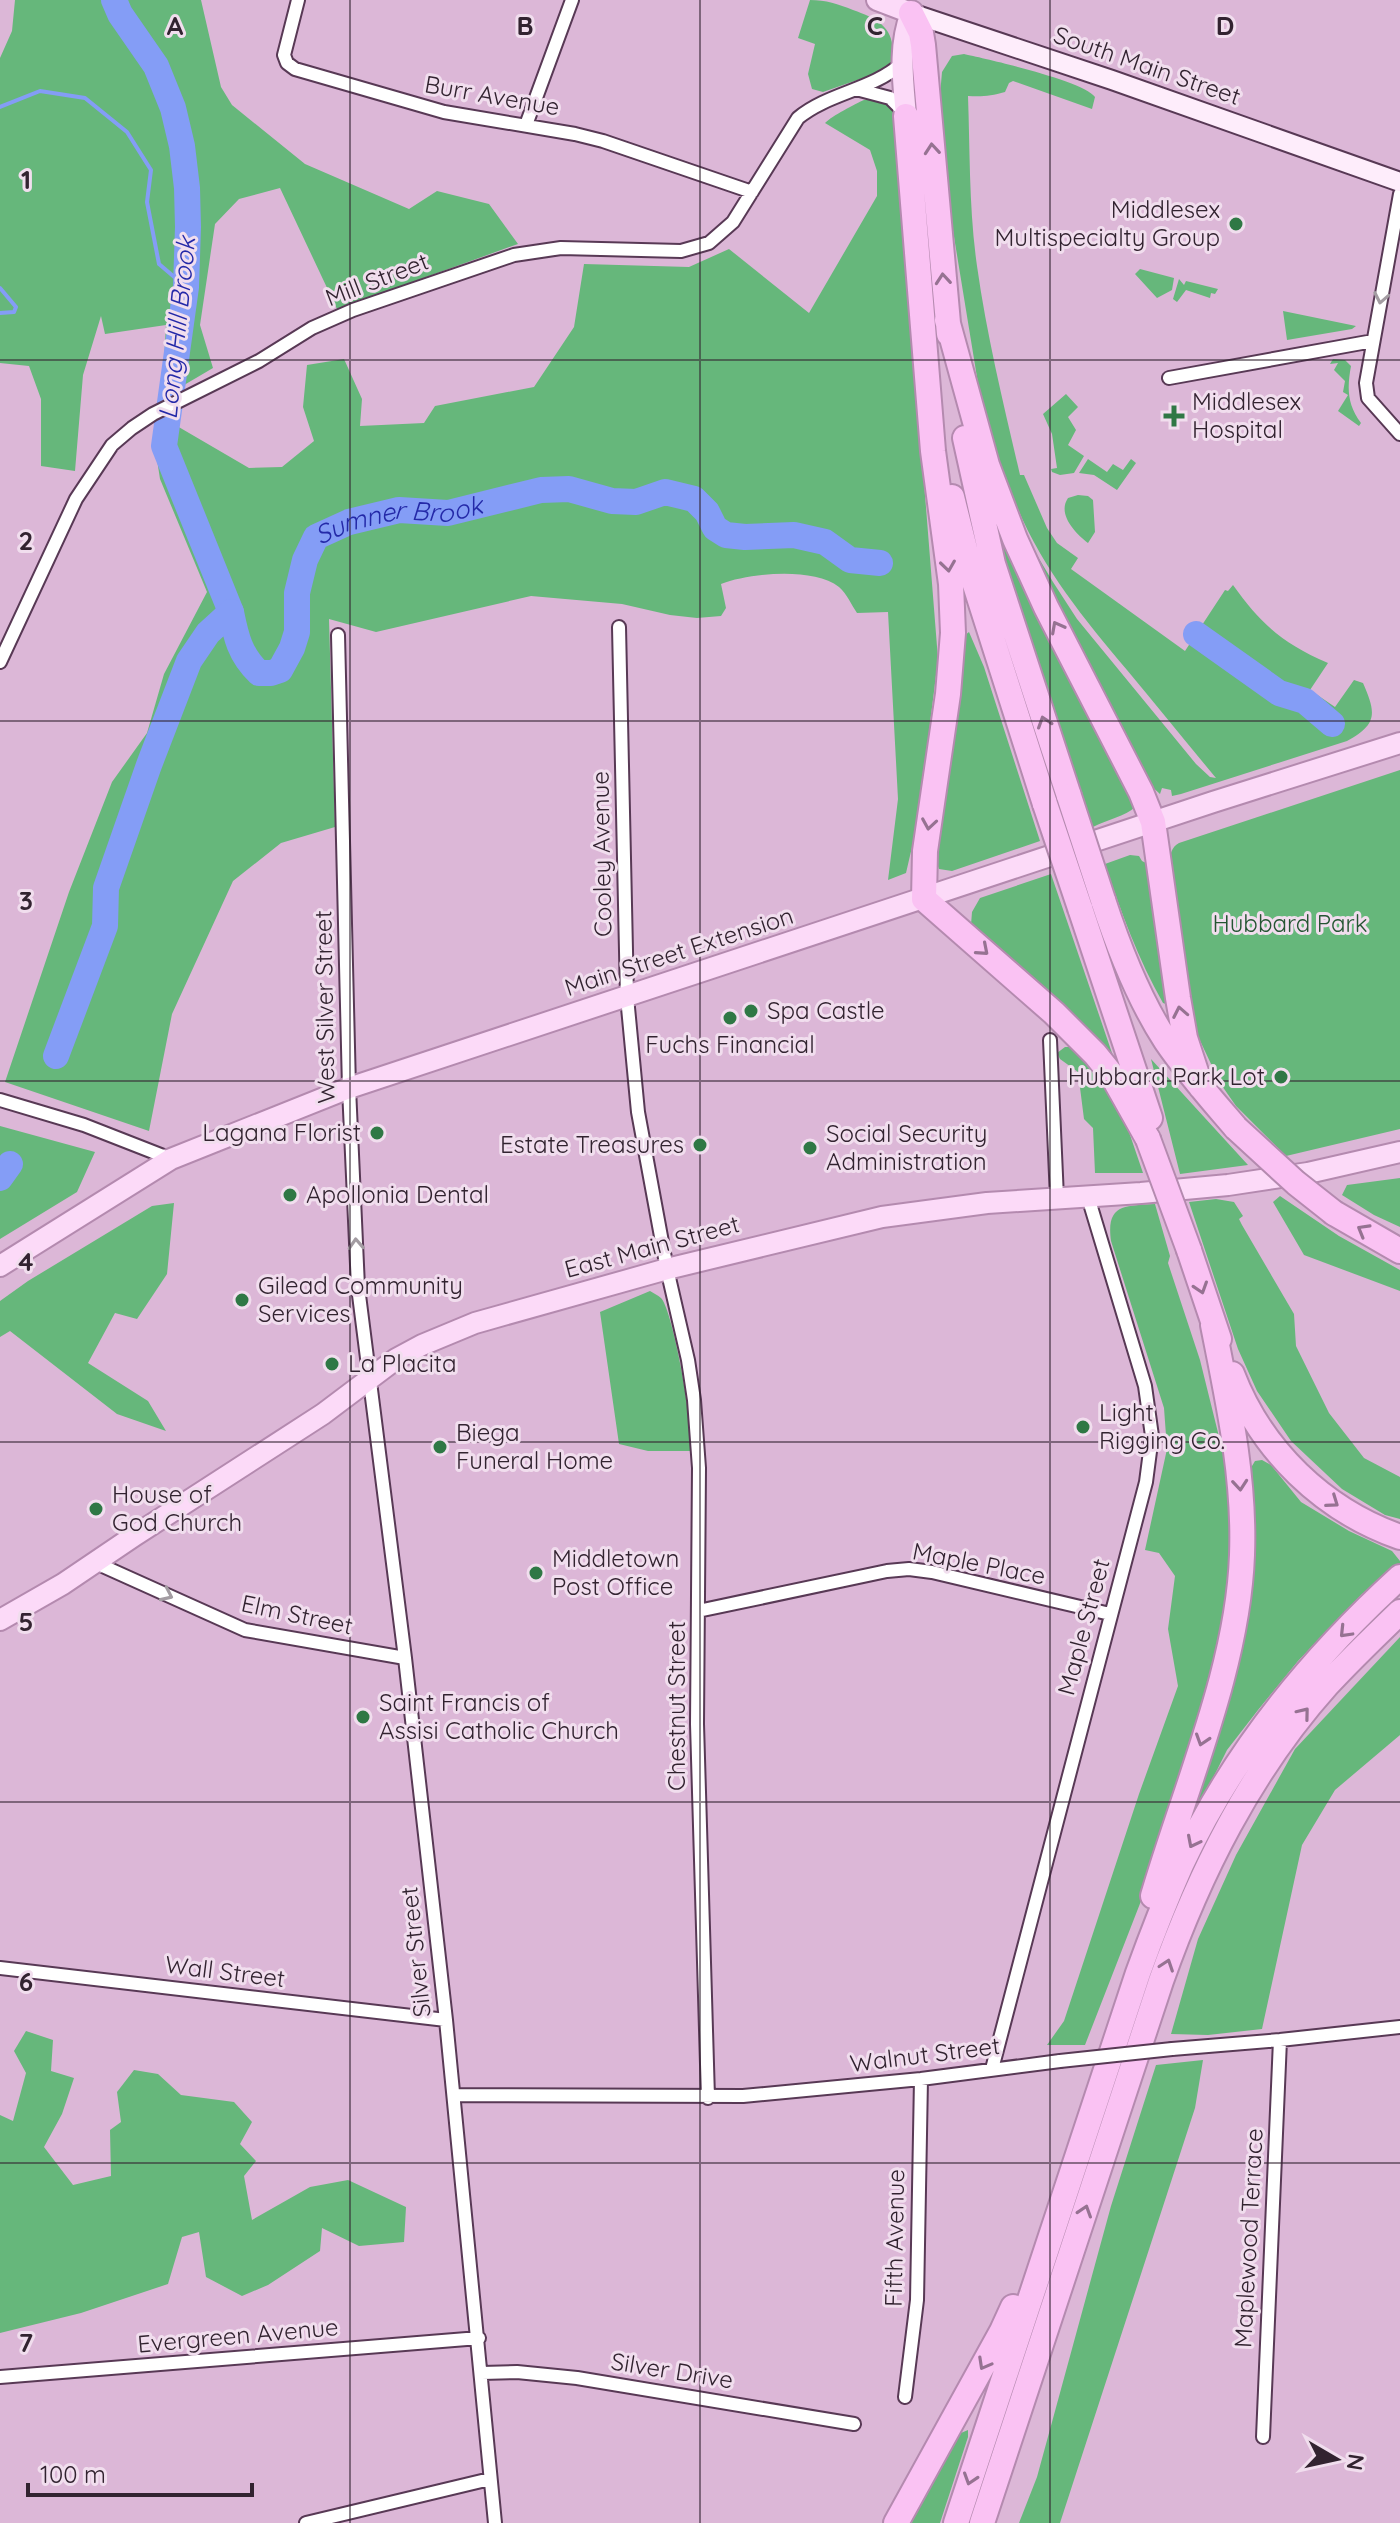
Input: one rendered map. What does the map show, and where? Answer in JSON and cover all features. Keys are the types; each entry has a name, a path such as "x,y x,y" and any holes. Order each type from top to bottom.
{"highway":[{"path":"912,6 923,45 935,320 937,488 951,584 953,633 948,694 925,851 924,899 1043,1003 1095,1054 1152,1138"},
{"path":"906,116 935,320 936,412 970,569 1213,1325 1236,1384 1268,1441 1288,1464 1322,1494 1358,1519 1392,1534"},
{"path":"935,320 959,405 993,564 1103,900 1141,997 1166,1041 1236,1128 1334,1213 1400,1251"},
{"path":"935,320 1015,539 1153,822 1185,1038 1201,1087"},
{"path":"1100,2090 1154,1893 1217,1693 1235,1621 1242,1555 1240,1484 1213,1325"},
{"path":"956,2523 1159,1916 1182,1863 1240,1760 1280,1704 1348,1628 1400,1577"},
{"path":"982,2523 1181,1927 1210,1862 1259,1775 1293,1728 1326,1687 1400,1612"},
{"path":"896,2523 1002,2331 1065,2192"},
{"path":"994,2523 1060,2285"}],"main road":[{"name":"South Main Street","path":"877,0 912,6"},
{"path":"906,116 901,64 904,33 912,6"},
{"name":"Main Street Extension","path":"0,1266 171,1159 349,1088 1400,743"},
{"name":"East Main Street","path":"0,1620 96,1563 323,1414 369,1378 422,1345 475,1323 667,1269 882,1217 973,1204 1170,1191 1262,1180 1400,1152"}],"street":[{"name":"Burr Avenue","path":"298,0 284,55 287,63 295,69 432,109 603,141 752,192"},
{"path":"526,125 572,0"},
{"name":"South Main Street","path":"912,6 1400,182"},
{"name":"Mill Street","path":"0,662 76,499 95,467 112,445 153,414 259,361 312,328 353,310 514,255 561,248 671,251 701,247 718,238 733,222 798,118 814,106 888,74 901,64"},
{"path":"856,89 890,98 906,116"},
{"path":"1400,194 1366,377 1367,394 1375,408 1400,434"},
{"path":"1169,378 1373,341"},
{"name":"Cooley Avenue","path":"619,627 627,997 638,1112 667,1269"},
{"name":"West Silver Street","path":"338,635 349,1088 357,1272 369,1378"},
{"path":"1050,1040 1057,1198"},
{"path":"0,1100 84,1125 171,1159"},
{"name":"Maple Street","path":"992,2069 1146,1482 1151,1449 1151,1419 1145,1386 1088,1197"},
{"name":"Chestnut Street","path":"667,1269 683,1334 694,1400 699,1468 698,1779 708,2098"},
{"name":"Silver Street","path":"369,1378 405,1658 446,2020 495,2523"},
{"name":"Elm Street","path":"96,1563 245,1630 405,1658"},
{"name":"Maple Place","path":"698,1611 909,1569 1110,1614"},
{"name":"Wall Street","path":"0,1968 446,2020"},
{"name":"Walnut Street","path":"454,2095 708,2098 778,2094 1060,2061 1400,2027"},
{"name":"Maplewood Terrace","path":"1263,2437 1280,2040"},
{"name":"Fifth Avenue","path":"905,2397 917,2300 921,2079"},
{"name":"Evergreen Avenue","path":"0,2377 479,2338"},
{"name":"Silver Drive","path":"482,2373 517,2372 577,2378 854,2424"},
{"path":"306,2523 490,2479"}],"green space":[{"path":"15,0 201,0 221,87 232,105 305,164 409,209 437,191 489,204 518,244 337,309 280,188 239,199 215,224 200,325 213,368 162,398 166,325 105,334 101,316 83,375 75,471 41,466 41,399 29,366 0,363 0,58 12,31"},
{"path":"810,0 837,4 879,23 892,43 891,64 883,71 823,92 812,89 808,74 815,44 798,38"},
{"path":"964,54 1074,84 1095,97 1092,109 1013,81 1005,92 968,96 972,224 986,319 1020,475 1024,475 1047,528 1057,543 1078,558 1071,569 1185,651 1225,590 1228,591 1233,585 1274,631 1328,663 1310,690 1335,707 1354,680 1363,683 1372,717 1364,729 1347,741 1172,796 1171,790 1162,788 1160,794 1148,783 1023,532 1077,619 1196,764 1210,777 1216,778 1091,626 1058,581 1029,533 1007,480 1003,481 984,420 948,200 940,95 942,72 952,56"},
{"path":"864,100 887,105 895,116 938,659 918,821 906,873 888,880 898,799 888,612 857,613 842,590 828,581 798,574 733,580 721,584 726,608 721,616 697,618 622,604 531,596 376,632 329,619 335,827 281,843 233,881 172,1014 149,1131 5,1082 69,892 112,782 147,733 164,674 207,592 160,479 154,440 177,426 249,468 282,467 314,441 303,407 307,365 344,359 362,399 360,426 424,423 435,406 534,387 574,327 584,264 689,267 729,249 809,313 877,196 877,171 870,150 825,123"},
{"path":"1140,269 1174,278 1172,290 1157,298 1135,274"},
{"path":"1179,279 1184,285 1186,281 1218,289 1215,294 1211,293 1210,298 1186,290 1177,302 1173,299"},
{"path":"1283,311 1356,326 1287,340"},
{"path":"1333,359 1345,360 1351,366 1349,396 1361,423 1359,426 1338,411 1348,395 1343,392 1345,381 1334,370 1338,363 1330,364"},
{"path":"1066,394 1078,407 1068,417 1076,430 1068,445 1084,456 1074,473 1060,475 1051,469 1057,468 1052,434 1043,414"},
{"path":"1088,459 1107,472 1113,464 1123,470 1131,459 1136,463 1117,490 1094,475 1079,473"},
{"path":"1078,495 1093,500 1095,532 1088,543 1073,529 1066,517 1068,498"},
{"path":"1006,542 1135,807 1093,827 1028,634 1001,545"},
{"path":"969,632 984,667 1040,841 952,871 939,869 935,858 954,747 964,636"},
{"name":"Hubbard Park","path":"1400,770 1400,1129 1286,1156 1236,1106 1220,1083 1195,1030 1170,855 1179,843"},
{"path":"1130,855 1139,856 1148,864 1169,1005 1163,1003 1146,969 1105,864"},
{"path":"1051,874 1113,1060 971,925 972,912 980,898"},
{"path":"1065,1047 1075,1047 1114,1101 1143,1173 1095,1173 1093,1128 1084,1119 1078,1072 1060,1059 1057,1053"},
{"path":"1151,1059 1248,1165 1180,1174"},
{"path":"0,1126 95,1152 77,1192 0,1239"},
{"path":"1400,1178 1400,1227 1342,1195 1347,1185"},
{"path":"1280,1196 1339,1236 1400,1270 1400,1291 1304,1255 1273,1202"},
{"path":"1216,1199 1234,1202 1243,1216 1239,1219 1242,1225 1294,1314 1296,1346 1329,1413 1364,1458 1400,1477 1400,1519 1385,1515 1342,1489 1291,1441 1257,1391 1238,1349 1189,1202"},
{"path":"174,1203 167,1274 137,1319 115,1313 88,1363 148,1401 166,1431 117,1414 10,1331 0,1337 0,1301 152,1206"},
{"path":"1155,1204 1170,1256 1168,1263 1200,1360 1229,1477 1229,1583 1204,1706 1148,1883 1085,2045 1047,2045 1064,2021 1178,1686 1168,1629 1175,1576 1159,1553 1145,1550 1167,1449 1164,1408 1111,1241 1110,1229 1111,1220 1120,1209"},
{"path":"650,1291 661,1298 666,1307 677,1347 686,1398 690,1451 648,1451 619,1444 600,1312"},
{"path":"1262,1460 1271,1465 1301,1502 1349,1531 1392,1551 1400,1565 1380,1584 1362,1594 1298,1661 1258,1710 1227,1750 1181,1842 1229,1693 1249,1614 1254,1561 1252,1466 1255,1461"},
{"path":"1400,1637 1400,1735 1335,1790 1302,1845 1262,2029 1208,2035 1171,2034 1198,1939 1236,1855 1295,1749"},
{"path":"26,2031 53,2040 51,2071 74,2078 62,2114 44,2147 73,2185 111,2176 110,2130 121,2122 117,2092 134,2070 158,2074 181,2095 234,2102 252,2122 240,2144 256,2161 244,2176 252,2220 310,2187 348,2180 406,2207 404,2242 359,2246 322,2228 320,2251 268,2285 242,2296 206,2277 199,2232 182,2237 168,2284 81,2313 0,2333 0,2115 13,2121 26,2073 14,2051"},
{"path":"1203,2060 1195,2108 1060,2523 1019,2523 1037,2477 1111,2206 1156,2065"},
{"path":"968,2430 940,2523 909,2523 952,2444"}],"waterway":[{"name":"Long Hill Brook","path":"114,0 120,14 156,66 173,108 182,146 187,188 186,287 164,446 231,612"},
{"path":"0,107 40,91 85,98 127,132 151,170 147,202 159,264 186,287"},
{"path":"0,288 16,307 14,312 0,313"},
{"name":"Sumner Brook","path":"56,1056 105,926 106,888 189,661 208,633 231,612 247,659 259,673 280,670 297,632 297,593 305,560 316,537 349,522 399,510 448,513 541,490 569,489 612,501 636,502 665,492 694,499 707,512 715,528 726,535 794,535 825,542 850,560 880,563"},
{"name":"Sumner Brook","path":"1196,634 1279,693 1305,701 1332,724"},
{"name":"Sumner Brook","path":"0,1178 10,1164"}],"place":[{"name":"Middlesex Multispecialty Group","path":"1236,224"},
{"name":"Middlesex Hospital","path":"1174,416"},
{"name":"Spa Castle","path":"751,1011"},
{"name":"Fuchs Financial","path":"730,1018"},
{"name":"Hubbard Park Lot","path":"1281,1077"},
{"name":"Lagana Florist","path":"377,1133"},
{"name":"Estate Treasures","path":"700,1145"},
{"name":"Social Security Administration","path":"810,1148"},
{"name":"Apollonia Dental","path":"290,1195"},
{"name":"Gilead Community Services","path":"242,1300"},
{"name":"La Placita","path":"332,1364"},
{"name":"Light Rigging Co.","path":"1083,1427"},
{"name":"Biega Funeral Home","path":"440,1447"},
{"name":"House of God Church","path":"96,1509"},
{"name":"Middletown Post Office","path":"536,1573"},
{"name":"Saint Francis of Assisi Catholic Church","path":"363,1717"}]}
